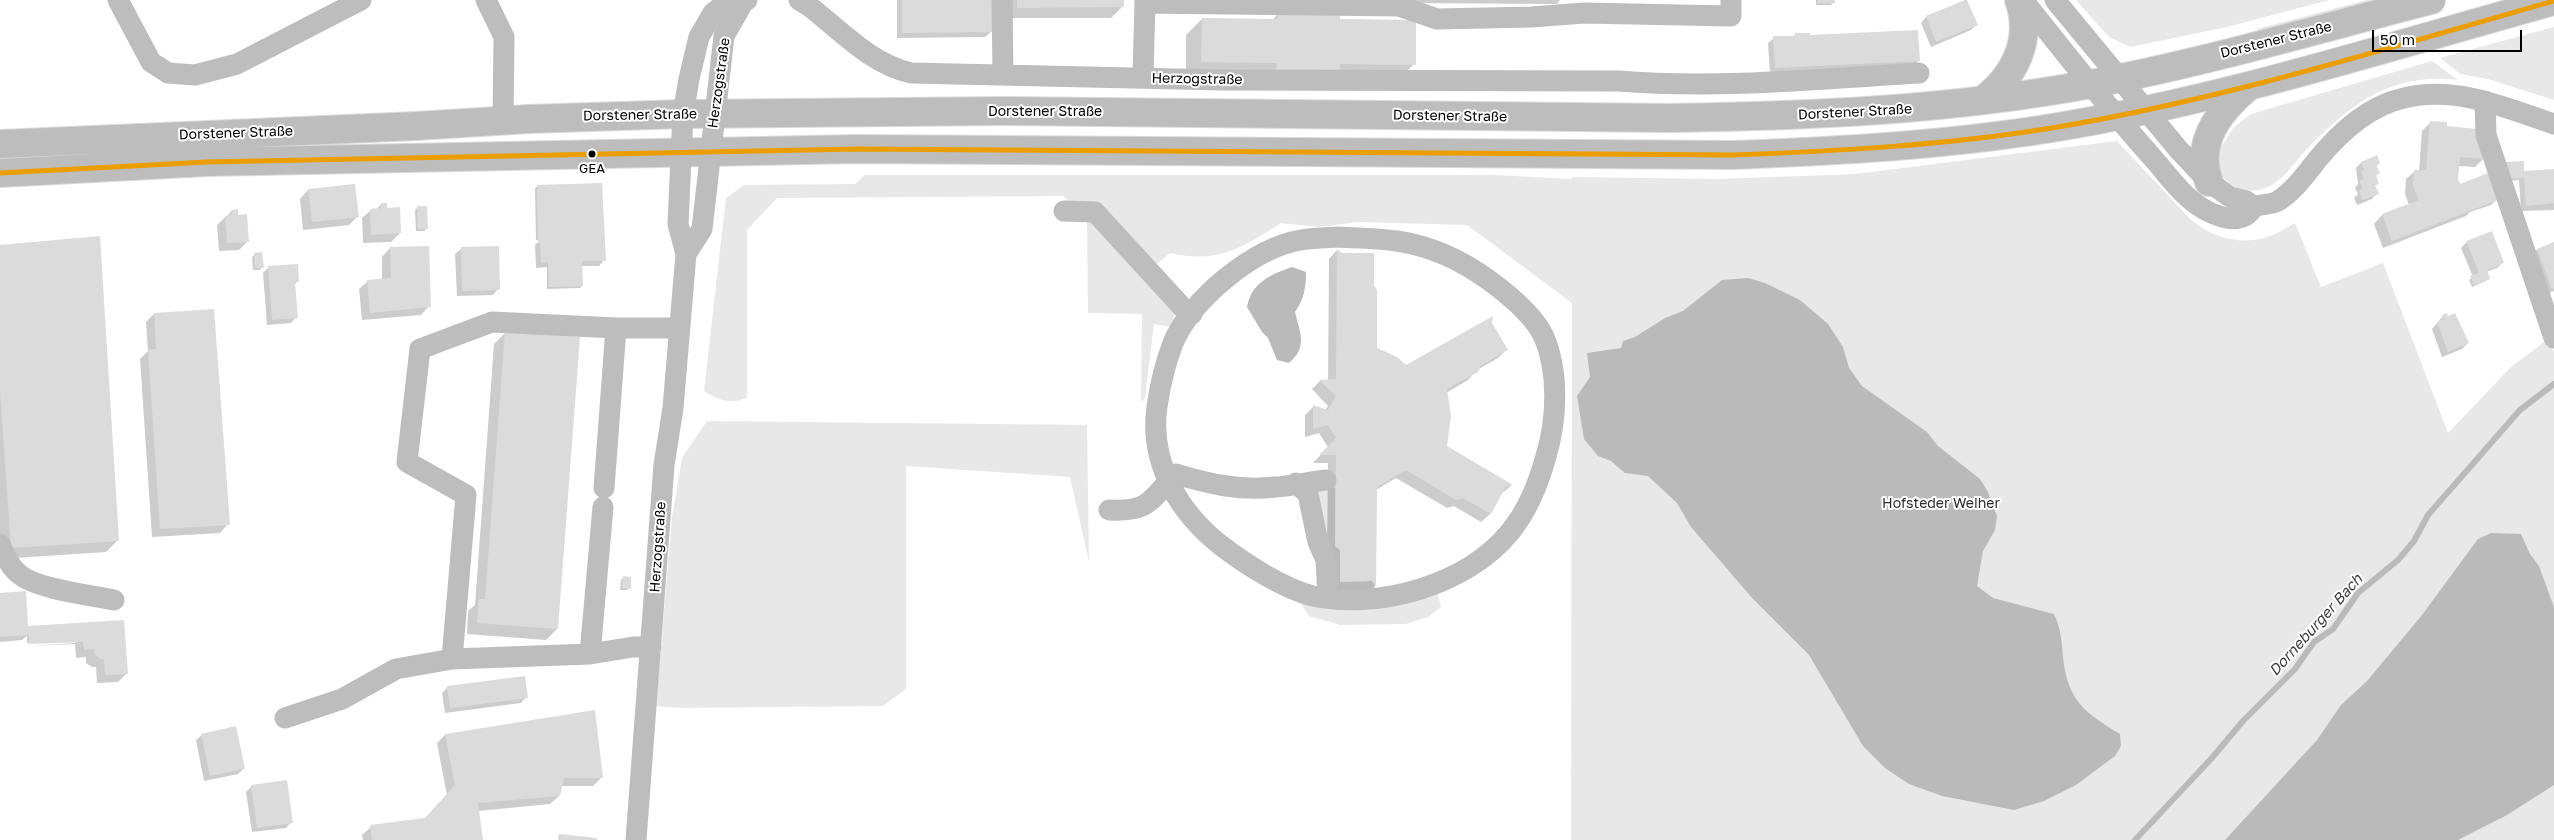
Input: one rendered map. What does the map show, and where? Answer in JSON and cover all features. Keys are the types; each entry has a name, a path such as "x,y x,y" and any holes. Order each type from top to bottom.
{"main road":[{"path":"1983,100 2007,78 2018,60 2024,36 2025,21 2021,0"},
{"name":"Dorstener Straße","path":"0,144 503,120 715,113 1015,111 1668,118 1910,109 1983,100 2120,78 2431,0"},
{"name":"Dorstener Straße","path":"0,173 207,162 856,149 1733,155 1835,151 1954,142 2052,128 2146,110 2346,61 2554,1"},
{"path":"2209,182 2205,154 2210,134 2229,103 2250,85"}],"street":[{"path":"118,0 151,62 168,73 195,75 237,64 361,0"},
{"path":"486,0 504,37 503,120"},
{"name":"Herzogstraße","path":"686,254 702,229 724,36 745,0"},
{"name":"Herzogstraße","path":"636,840 664,465 673,408 686,254 678,224 683,114 692,65 702,30 713,13 723,5 745,0"},
{"name":"Herzogstraße","path":"798,0 809,6 866,53 899,70 911,73 1221,80 1618,73 1657,84 1763,82 1919,73"},
{"path":"1002,0 1003,75"},
{"path":"1143,77 1145,1 1399,6 1437,19 1532,17 1584,13 1731,16 1731,0"},
{"path":"2021,0 2116,116 2187,196 2202,208 2215,214 2239,218 2246,216 2255,207 2266,205 2281,198 2302,178 2335,138 2370,112 2385,104 2404,98 2440,93 2485,101 2554,124"},
{"path":"2055,0 2146,110 2209,182 2230,197 2246,201 2255,207"},
{"path":"2485,101 2486,135 2553,337"},
{"path":"1064,211 1095,212 1184,308 1192,314"},
{"path":"1337,237 1397,241 1433,250 1468,266 1503,291 1524,310 1543,334 1554,380 1550,441 1539,481 1511,531 1489,553 1464,569 1429,586 1384,598 1351,601 1310,595 1273,579 1237,558 1204,533 1175,496 1156,437 1156,412 1162,375 1174,341 1192,314 1212,291 1238,270 1269,251 1299,240 1337,237"},
{"path":"452,659 466,495 407,462 420,350 492,322 616,328 680,328"},
{"path":"590,654 616,328"},
{"path":"1110,510 1131,511 1148,504 1176,474 1213,486 1245,488 1276,487 1326,480"},
{"path":"1296,483 1308,494 1318,542 1326,560 1328,598"},
{"path":"0,544 7,560 19,574 33,583 114,600"},
{"path":"285,718 342,699 396,669 452,659 590,654 633,647 651,647"}],"green space":[{"path":"2076,0 2329,0 2227,27 2130,47 2109,37"},
{"path":"2367,0 2392,0 2258,34 2257,29"},
{"path":"2554,27 2554,100 2488,79 2460,74 2440,58"},
{"path":"2432,61 2458,80 2434,79 2412,81 2372,95 2338,119 2321,134 2285,175 2270,186 2247,191 2237,188 2222,176 2215,156 2215,144 2222,146 2233,128 2251,114"},
{"name":"Hofsteder Weiher","path":"2117,141 2191,220 2208,231 2227,238 2247,241 2271,236 2295,223 2321,287 2383,263 2448,433 2510,368 2548,339 2554,352 2554,840 1571,840 1572,303 1467,225 1358,222 1319,227 1281,223 1254,240 1229,252 1202,256 1170,253 1146,273 1178,305 1171,327 1154,324 1145,398 1141,402 1142,314 1088,313 1087,216 1063,196 777,198 747,230 747,398 725,401 704,391 726,198 744,185 855,184 865,175 1495,175 1571,179 1572,177 1718,179 1855,174"},
{"path":"707,421 1087,425 1089,562 1070,477 906,466 906,689 883,706 680,708 656,706 672,517 682,458"},
{"path":"1319,488 1335,488 1335,546 1340,550 1340,582 1372,581 1378,591 1437,591 1441,607 1428,617 1406,624 1340,625 1309,616 1302,606 1305,599 1326,604 1312,492"}],"shaded area":[{"path":"1292,267 1306,272 1306,278 1302,298 1295,312 1301,345 1295,357 1289,363 1277,360 1268,338 1262,332 1247,307 1249,298 1258,285 1276,273"},
{"name":"Hofsteder Weiher","path":"1748,278 1765,283 1800,300 1828,324 1843,347 1849,368 1862,386 1927,432 1938,446 1980,479 1988,492 1997,516 1995,530 1983,551 1977,586 1993,598 2054,614 2061,636 2065,673 2074,695 2088,712 2120,734 2121,746 2115,756 2076,785 2044,801 2014,810 1942,796 1909,784 1885,768 1863,746 1809,655 1753,599 1691,527 1677,503 1648,476 1625,473 1611,461 1598,456 1584,439 1577,396 1590,377 1587,353 1621,348 1623,341 1635,337 1665,318 1683,311 1722,280"},
{"path":"2491,533 2521,534 2530,554 2539,566 2554,607 2554,785 2507,815 2458,840 2225,840 2317,740 2341,705 2367,681 2422,615 2478,539"}],"building":[{"path":"902,0 992,0 992,32 902,33"},
{"path":"1017,0 1124,0 1124,7 1017,8"},
{"path":"1818,0 1835,0 1835,3 1818,3"},
{"path":"1967,0 1978,25 1936,42 1926,16"},
{"path":"1277,13 1340,13 1340,19 1416,20 1416,65 1340,64 1340,72 1276,72 1277,63 1201,62 1202,18 1278,19"},
{"path":"1918,30 1920,61 1775,68 1773,36 1795,36 1795,33 1810,33 1810,35"},
{"path":"2430,121 2447,122 2447,126 2478,129 2485,159 2460,157 2458,179 2460,184 2488,173 2498,200 2392,241 2382,214 2419,200 2413,185 2414,170 2426,170"},
{"path":"2377,155 2380,163 2376,165 2380,173 2376,175 2379,184 2375,185 2379,194 2363,200 2359,191 2363,189 2359,181 2364,179 2361,171 2364,170 2361,162"},
{"path":"2524,161 2524,171 2554,169 2554,203 2526,206 2524,178 2507,179 2506,162"},
{"path":"602,183 606,261 582,261 583,286 549,287 548,262 541,263 540,243 538,243 537,185"},
{"path":"355,184 359,217 312,222 308,189"},
{"path":"381,203 387,203 387,208 400,207 401,233 371,235 370,209 381,208"},
{"path":"417,206 427,206 428,229 418,229"},
{"path":"238,209 238,215 247,214 249,242 227,243 225,216 232,215 231,210"},
{"path":"2492,231 2504,263 2487,270 2490,279 2474,285 2470,276 2479,273 2466,241"},
{"path":"100,236 119,541 11,548 0,391 0,245"},
{"path":"2554,242 2554,288 2552,289 2537,249"},
{"path":"429,246 431,307 370,313 367,280 391,278 390,247"},
{"path":"499,246 500,290 462,291 461,247"},
{"path":"1337,249 1342,253 1374,253 1374,285 1377,290 1377,348 1397,357 1406,365 1493,316 1492,323 1508,350 1480,366 1478,372 1447,389 1451,416 1447,446 1513,485 1506,486 1491,514 1463,498 1456,500 1406,470 1377,487 1376,586 1372,581 1340,582 1340,550 1335,546 1336,455 1319,455 1336,438 1328,425 1313,429 1313,405 1328,410 1336,396 1319,380 1336,379"},
{"path":"262,252 264,268 255,268 254,253"},
{"path":"298,264 299,282 295,282 298,318 272,320 268,266"},
{"path":"214,309 230,525 160,529 148,349 156,349 154,313"},
{"path":"2447,313 2448,316 2455,313 2469,343 2448,352 2437,322 2444,319 2442,315"},
{"path":"505,331 580,337 558,629 477,623 479,599 485,599"},
{"path":"623,576 631,577 631,589 622,588"},
{"path":"26,591 28,626 124,620 128,674 105,675 104,659 94,654 94,649 84,650 83,642 29,644 29,635 0,637 0,593"},
{"path":"525,676 528,698 450,708 447,686"},
{"path":"595,710 603,778 564,778 560,796 478,803 483,840 372,840 370,825 425,818 455,785 445,734"},
{"path":"236,726 245,769 210,776 201,734"},
{"path":"287,780 293,823 257,828 251,785"},
{"path":"559,834 597,838 597,840 558,840"}],"waterway":[{"name":"Dorneburger Bach","path":"2135,840 2211,759 2243,721 2295,669 2314,642 2333,629 2358,593 2398,560 2414,541 2428,515 2520,410 2554,384"}],"transit line":[{"path":"0,173 207,162 857,149 1733,155 1853,149 2013,134 2179,103 2304,72 2554,1"}],"place":[{"name":"GEA","path":"592,154"}]}
